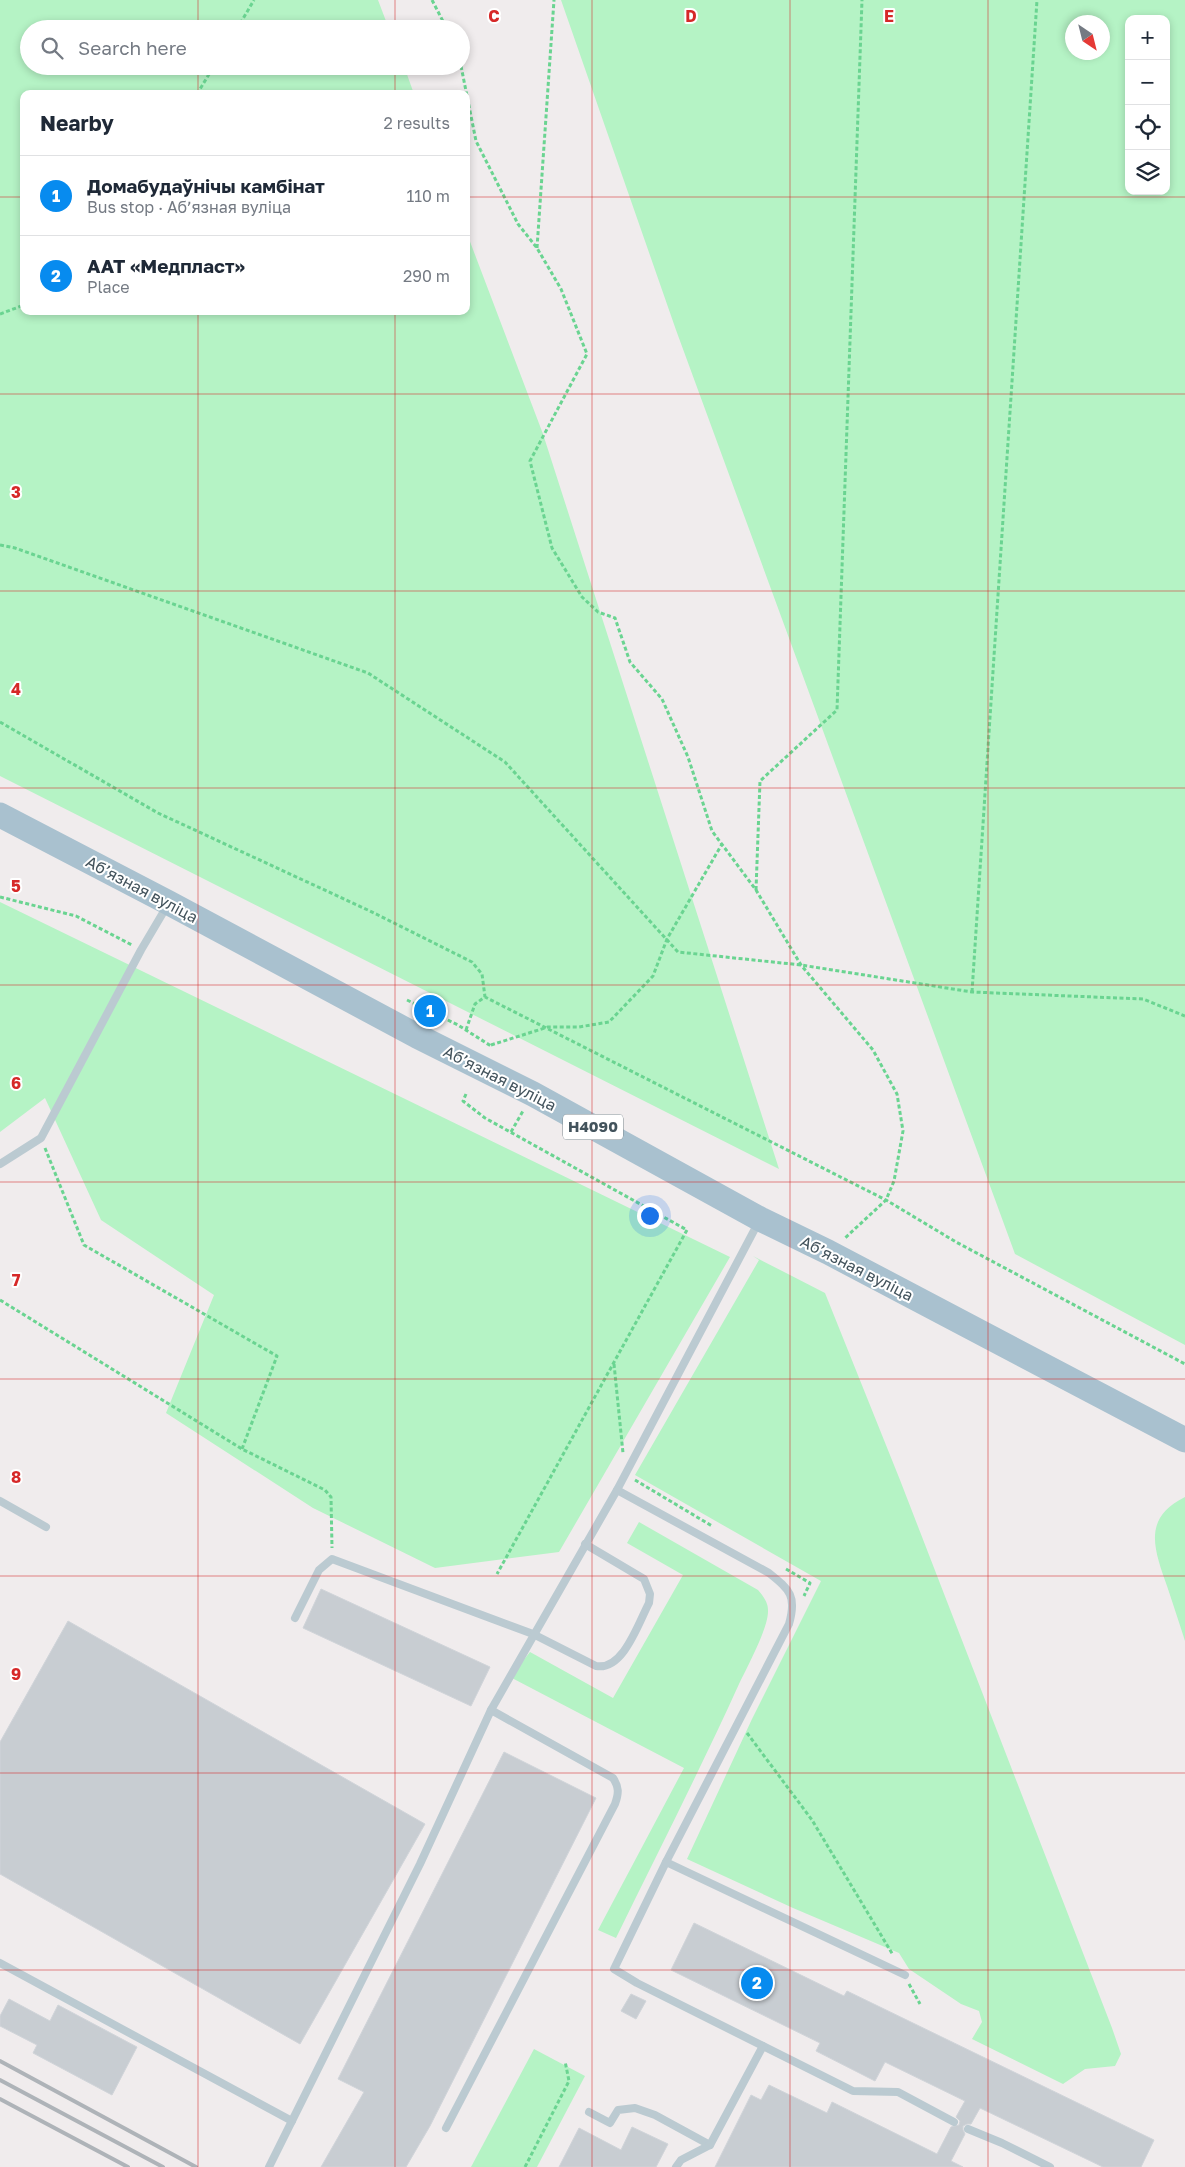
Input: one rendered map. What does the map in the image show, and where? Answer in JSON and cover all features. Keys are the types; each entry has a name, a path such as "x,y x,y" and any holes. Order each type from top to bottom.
{"main road":[{"name":"Абʼязная вуліца","path":"0,815 417,1036 533,1094 760,1219 828,1252 1185,1440"}],"lane":[{"path":"0,1164 41,1138 141,950 169,903"},
{"path":"269,2167 420,1864 491,1710 617,1490 760,1219"},
{"path":"617,1490 769,1573 789,1592 794,1608 789,1624 666,1862 614,1969 637,1983 852,2091 898,2092 954,2122"},
{"path":"0,1501 46,1528"},
{"path":"295,1618 319,1570 332,1559 533,1634 596,1666 605,1667 616,1662 622,1654 649,1604 650,1594 644,1579 585,1544"},
{"path":"446,2128 611,1812 618,1793 618,1785 613,1778 491,1710"},
{"path":"666,1862 904,1975"},
{"path":"0,1963 292,2121"},
{"path":"676,2167 680,2160 710,2145 763,2046"},
{"path":"590,2112 610,2124 618,2110 635,2108 655,2115 710,2145"},
{"path":"968,2129 1002,2143 1050,2167"}],"path":[{"path":"242,20 254,0"},
{"path":"432,0 442,20"},
{"path":"537,248 554,0"},
{"path":"756,890 760,781 837,710 862,0"},
{"path":"972,992 1037,0"},
{"path":"199,90 209,75"},
{"path":"463,75 466,90"},
{"path":"470,111 476,141 518,224 537,248 561,289 587,354 530,461 552,548 582,597 598,612 614,618 630,662 662,699 688,757 712,831 756,890 801,965 873,1050 897,1094 903,1131 894,1181 886,1200 828,1252"},
{"path":"0,314 20,306"},
{"path":"0,545 24,551 368,673 506,762 678,952 801,965 972,992 1143,999 1185,1016"},
{"path":"0,722 158,813 370,911 472,962 482,974 485,997"},
{"path":"491,1045 548,1027 579,1027 609,1022 653,976 667,939 722,844"},
{"path":"0,897 76,916 141,950"},
{"path":"485,997 548,1027 886,1200 964,1246 1185,1364"},
{"path":"466,1030 475,1004 485,997"},
{"path":"407,1000 458,1025"},
{"path":"466,1094 463,1101 485,1118 687,1230 497,1574"},
{"path":"41,1138 84,1245 277,1356 242,1449"},
{"path":"0,1300 242,1449 325,1490 330,1497 332,1559"},
{"path":"614,1364 625,1474 717,1529"},
{"path":"785,1568 810,1583 801,1601"},
{"path":"741,1725 812,1820 920,2004"},
{"path":"525,2167 569,2080 565,2061"}],"green space":[{"path":"0,0 378,0 386,20 20,20 20,75 407,75 413,90 20,90 20,315 470,315 470,242 543,434 779,1169 0,776"},
{"path":"561,0 1185,0 1185,1345 1015,1254 676,330"},
{"path":"0,902 730,1257 559,1552 435,1568 313,1508 166,1413 214,1295 101,1220 45,1098 0,1132"},
{"path":"753,1256 825,1293 900,1480 1112,2028 1121,2054 1115,2066 1085,2069 1063,2084 972,2039 982,2022 979,2011 961,2004 909,1969 899,1953 793,1908 687,1859 752,1719 821,1581 635,1475 759,1260"},
{"path":"1185,1497 1185,1641 1158,1559 1155,1536 1157,1525 1162,1515 1171,1505"},
{"path":"639,1522 758,1590 766,1602 768,1610 765,1626 757,1647 616,1938 598,1930 684,1768 510,1677 530,1652 613,1698 683,1575 627,1543"},
{"path":"534,2049 585,2076 537,2167 471,2167"}],"building":[{"path":"321,1589 490,1667 471,1706 303,1628"},
{"path":"68,1621 425,1824 300,2044 0,1874 0,1742"},
{"path":"504,1752 596,1798 430,2126 406,2167 321,2167 364,2092 338,2079"},
{"path":"694,1923 844,1996 847,1991 1154,2140 1141,2167 1103,2167 980,2108 971,2124 963,2126 965,2134 951,2161 963,2167 715,2167 751,2095 761,2100 769,2085 827,2113 832,2102 937,2154 951,2127 959,2125 960,2121 956,2117 965,2101 885,2062 875,2081 816,2051 820,2043 671,1970"},
{"path":"631,1994 646,2001 636,2019 621,2011"},
{"path":"9,1999 50,2021 58,2005 137,2047 112,2095 33,2053 37,2045 0,2026 0,2016"},
{"path":"632,2127 668,2144 656,2167 559,2167 579,2128 621,2150"}],"railway":[{"path":"0,2061 196,2167"},
{"path":"0,2080 163,2167"},
{"path":"0,2099 128,2167"}],"place":[{"name":"Домабудаўнічы камбінат","path":"430,1011"},
{"name":"ААТ «Медпласт»","path":"757,1983"}]}
